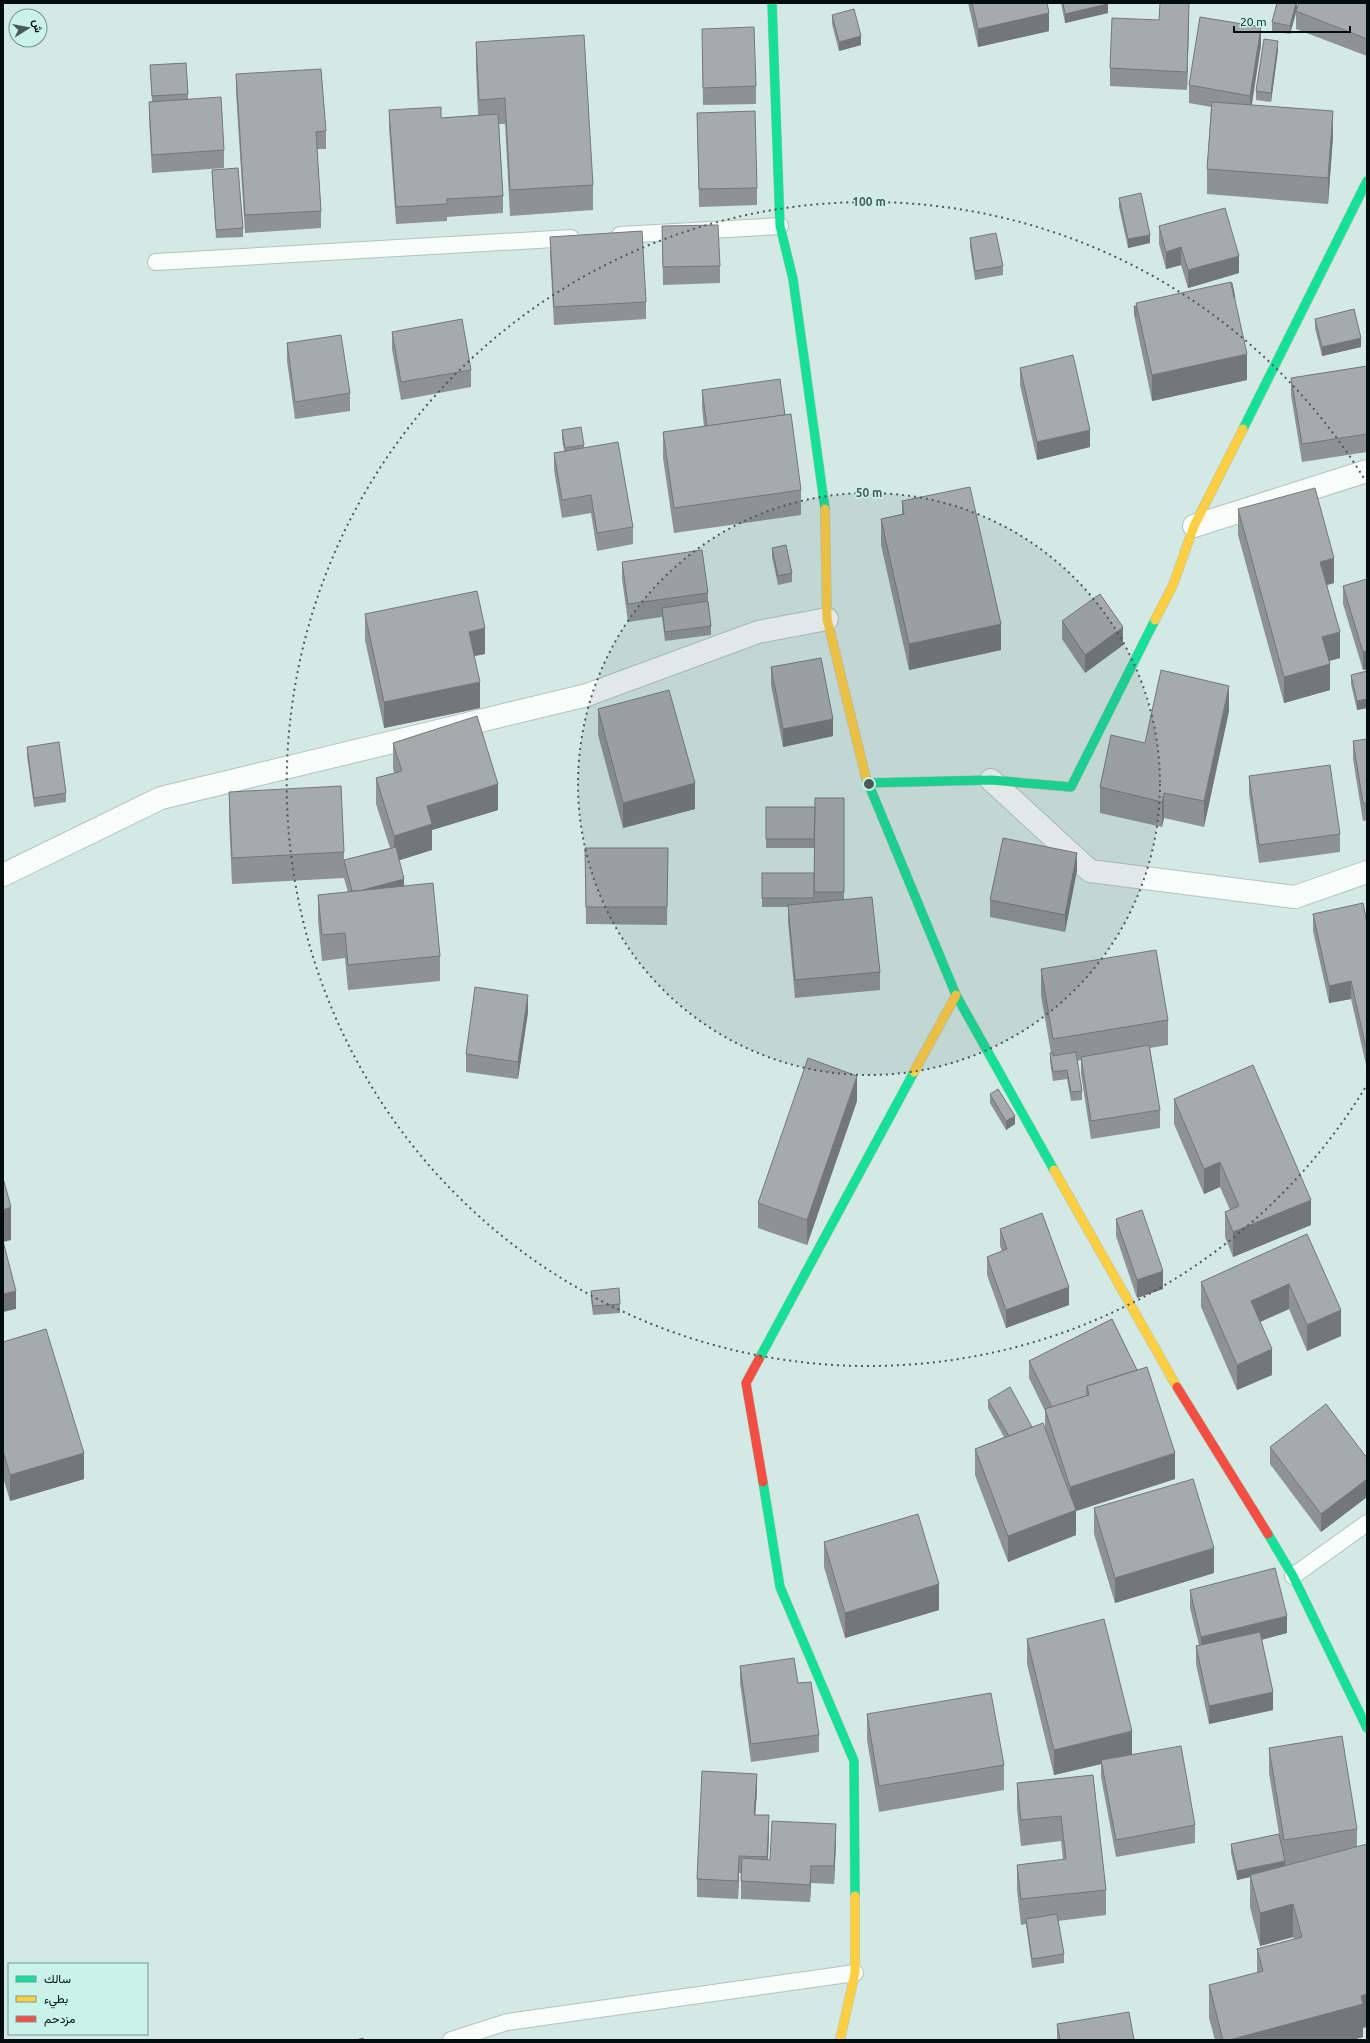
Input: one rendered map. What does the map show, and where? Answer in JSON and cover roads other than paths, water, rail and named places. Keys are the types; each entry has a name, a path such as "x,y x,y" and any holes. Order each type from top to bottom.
{"street":[{"path":"772,3 780,226 793,280 826,515 827,619 867,783 956,996 1160,1359 1293,1576 1367,1728"},
{"path":"867,783 991,780 1071,786 1173,585 1194,526 1367,181"},
{"path":"1194,526 1367,471"},
{"path":"3,875 161,798 587,695 758,632 827,619"},
{"path":"991,780 1090,871 1295,897 1367,872"},
{"path":"840,2040 854,1973 854,1761 780,1587 746,1383 956,996"}],"lane":[{"path":"606,236 780,226"},
{"path":"156,262 582,237"},
{"path":"1293,1576 1367,1523"},
{"path":"451,2040 507,2022 854,1973"}]}
